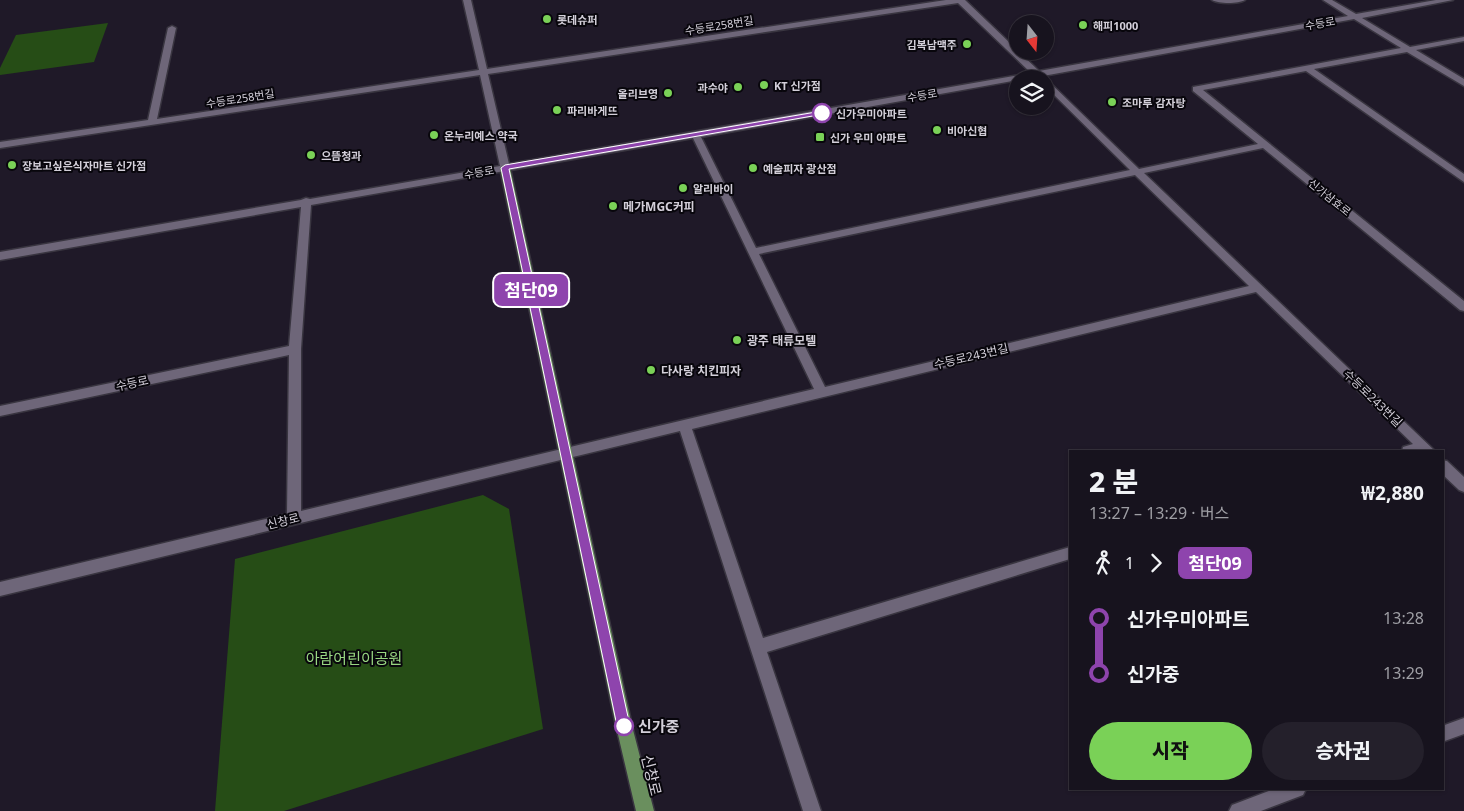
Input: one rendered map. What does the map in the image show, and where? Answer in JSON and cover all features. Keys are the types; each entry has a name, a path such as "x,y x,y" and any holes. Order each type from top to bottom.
{"main road":[{"name":"신창로","path":"505,168 624,726 644,811"}],"street":[{"path":"467,0 505,168"},
{"name":"수등로258번길","path":"0,145 960,0 1034,70"},
{"path":"1216,0 1241,0"},
{"path":"1327,0 1464,83"},
{"name":"수등로","path":"1054,76 1449,0"},
{"path":"152,123 172,28"},
{"path":"1307,68 1464,39"},
{"path":"1307,68 1464,179"},
{"name":"신가삼효로","path":"1307,68 1196,89 1464,307"},
{"name":"수등로","path":"0,256 306,201 1009,83"},
{"name":"수등로243번길","path":"1054,90 1136,172 1425,449"},
{"path":"696,135 821,392"},
{"path":"753,252 1266,145"},
{"path":"294,518 295,350 306,201"},
{"name":"수등로243번길","path":"566,453 1257,288"},
{"name":"수등로","path":"0,411 295,350"},
{"path":"684,424 812,811"},
{"name":"신창로","path":"0,589 566,453"},
{"path":"1444,467 1464,486"},
{"path":"759,647 1069,553"},
{"path":"1444,733 1464,726"},
{"path":"1238,811 1294,790"}],"green space":[{"path":"108,23 94,62 0,75 0,68 16,35"},
{"name":"아람어린이공원","path":"483,495 509,509 543,729 284,811 215,811 235,559"}],"bus line":[{"name":"첨단09","path":"624,726 505,168 822,113"}],"place":[{"name":"롯데슈퍼","path":"547,19"},
{"name":"해피1000","path":"1083,25"},
{"name":"김복남맥주","path":"967,44"},
{"name":"KT 신가점","path":"764,85"},
{"name":"과수야","path":"738,87"},
{"name":"올리브영","path":"668,93"},
{"name":"조마루 감자탕","path":"1112,102"},
{"name":"파리바게뜨","path":"557,110"},
{"name":"신가우미아파트","path":"822,113"},
{"name":"비아신협","path":"937,130"},
{"name":"온누리예스 약국","path":"434,135"},
{"name":"신가 우미 아파트","path":"820,137"},
{"name":"으뜸청과","path":"311,155"},
{"name":"장보고싶은식자마트 신가점","path":"12,165"},
{"name":"예술피자 광산점","path":"753,168"},
{"name":"알리바이","path":"683,188"},
{"name":"메가MGC커피","path":"613,206"},
{"name":"광주 태류모텔","path":"737,340"},
{"name":"다사랑 치킨피자","path":"651,370"},
{"name":"신가중","path":"624,726"}]}
